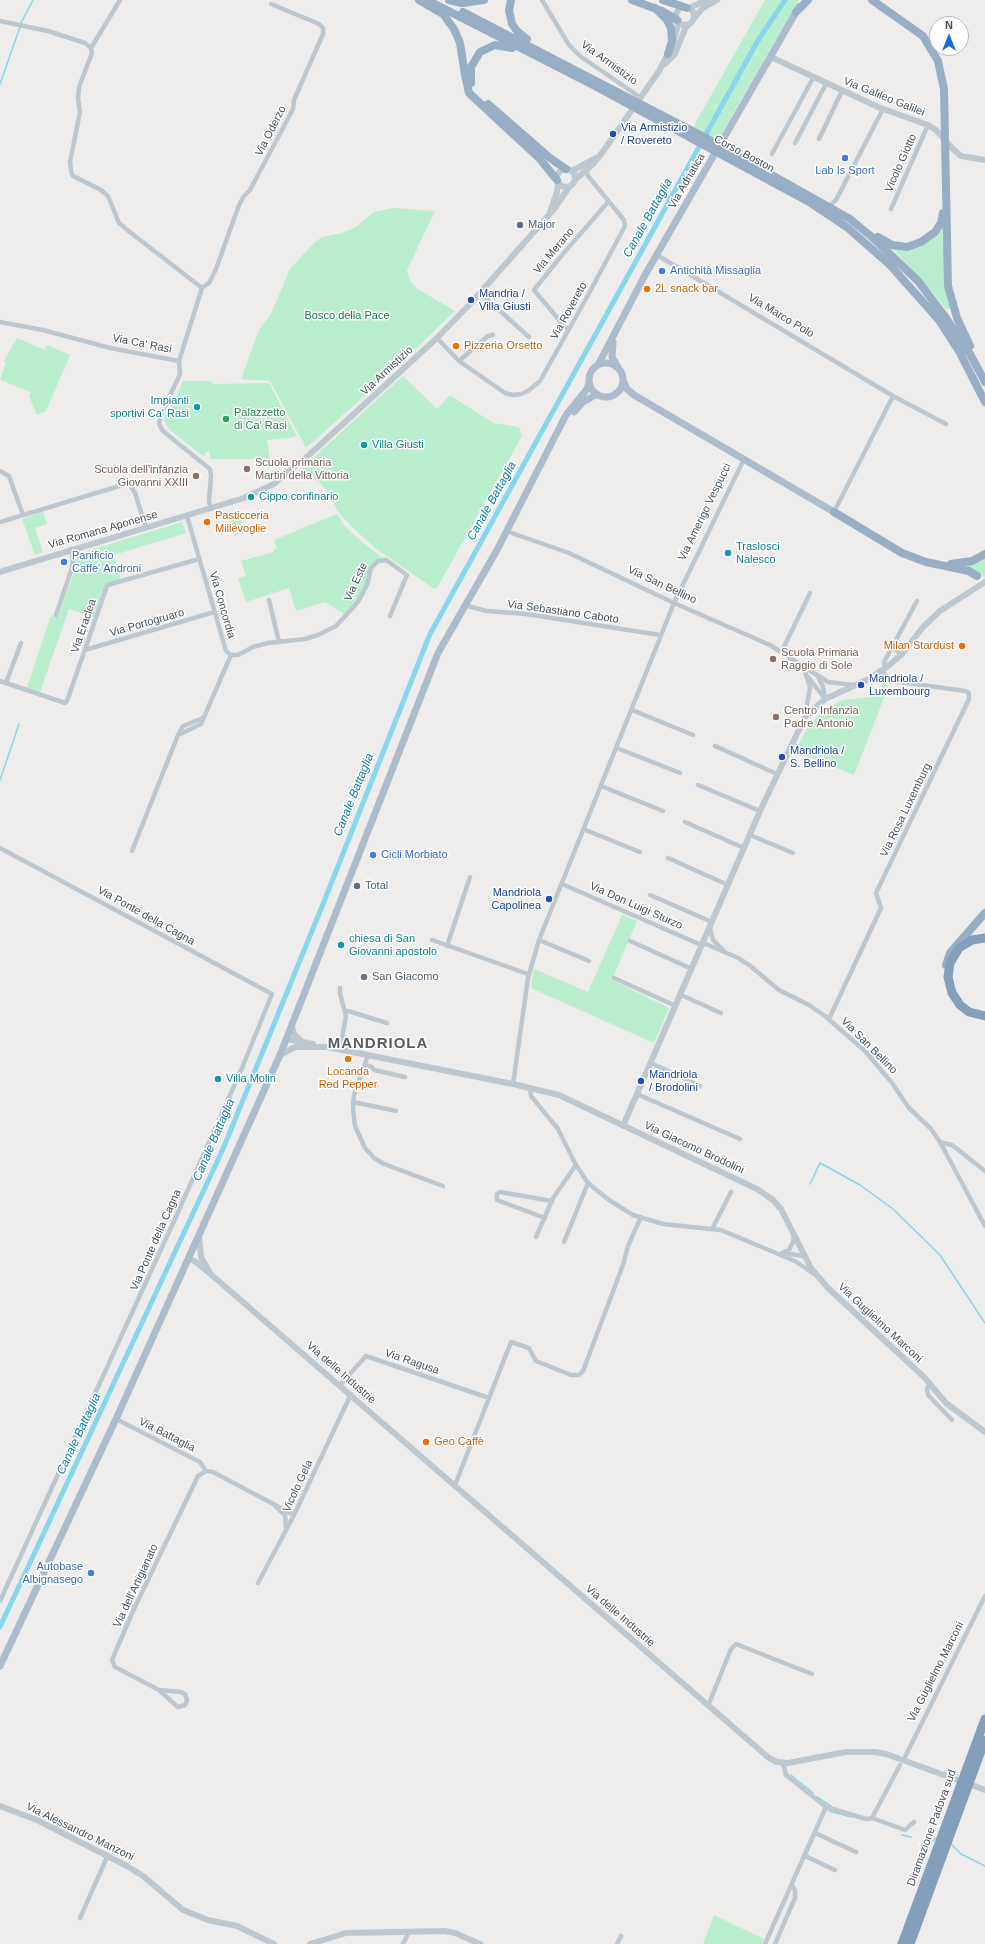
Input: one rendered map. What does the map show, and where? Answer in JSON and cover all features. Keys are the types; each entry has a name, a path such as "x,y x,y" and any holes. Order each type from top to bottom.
{"highway":[{"path":"419,0 443,14 454,29 460,43 464,75 469,93 539,158 558,181"},
{"name":"Corso Boston","path":"427,0 545,60 595,82 704,136 850,219 873,238 918,281 946,318 970,354 985,382"},
{"name":"Corso Boston","path":"439,0 565,63 595,82 808,202 848,228 890,265 939,320 959,351 985,402"},
{"path":"449,0 469,2 484,0"},
{"path":"511,0 509,15 517,32 565,63"},
{"path":"632,0 655,8 678,21"},
{"path":"663,0 688,8"},
{"path":"796,12 808,0"},
{"path":"872,0 910,26 926,40 938,61 944,89 947,273 950,298 957,318 985,375"},
{"path":"655,8 667,20 671,28 672,41 668,54"},
{"path":"545,60 540,60 509,46 491,46 480,52 474,59 470,72 470,81 476,93 542,152 569,170"},
{"path":"850,219 864,226 883,241 892,245 907,247 921,242 935,232 941,223 946,203"},
{"path":"834,512 907,555 926,562 968,571 977,576"},
{"path":"851,522 904,550 934,561 963,564 985,554"},
{"path":"985,913 950,953 944,974 946,985 953,1002 966,1014 985,1020"},
{"path":"985,938 972,940 959,948 950,963 948,977 952,993 960,1005 969,1012 985,1016"},
{"name":"Diramazione Padova sud","path":"902,1944 985,1719"},
{"name":"Diramazione Padova sud","path":"910,1944 985,1740"}],"main road":[{"name":"Via Adriatica","path":"598,365 645,275 803,0"},
{"name":"Via Adriatica","path":"615,333 612,357 619,369"},
{"path":"0,1666 116,1419 280,1055 429,672 447,634 506,531 566,416 587,389 591,372 598,365 609,364 619,369 623,380 622,385 616,393 607,397 597,394 589,383"},
{"name":"Via Amerigo Vespucci","path":"623,380 626,389 634,395 744,459"},
{"name":"Via Amerigo Vespucci","path":"616,393 634,395"},
{"path":"561,427 583,402 597,394"},
{"path":"744,459 834,512"}],"street":[{"path":"120,0 91,48 92,53 79,88 78,99 80,112 70,162 73,176 101,190 108,196 119,223 202,288"},
{"name":"Via Armistizio","path":"542,0 568,45 580,56 641,98"},
{"name":"Via Armistizio","path":"576,178 586,171 598,158 618,132 659,71 675,37 678,11 707,0"},
{"name":"Via Armistizio","path":"659,71 675,54 683,32 689,24 703,8 717,0"},
{"name":"Via Oderzo","path":"179,361 202,288 210,283 239,205 244,196 250,190 293,109 294,100 323,34 323,28 320,24 271,4"},
{"path":"688,8 694,13 694,18"},
{"path":"0,21 48,31 85,43 91,48"},
{"path":"678,21 684,25 689,24"},
{"name":"Via Galileo Galilei","path":"771,56 813,78 883,110 928,125 936,130 950,147 961,156 985,160"},
{"path":"772,154 813,78"},
{"path":"794,143 826,84"},
{"path":"819,139 842,91"},
{"path":"827,209 836,200 883,110"},
{"name":"Vicolo Giotto","path":"891,209 928,125"},
{"path":"550,212 557,192 558,174 598,158"},
{"path":"558,181 563,187 569,187 574,184 576,178 569,170"},
{"name":"Via Rovereto","path":"437,338 459,361 505,393 513,395 521,394 528,391 540,381 625,226 624,220 608,202 588,176 586,171"},
{"name":"Via Armistizio","path":"211,508 254,494 274,484 314,451 437,338 480,293 555,208 569,187"},
{"name":"Via Merano","path":"569,329 534,290 608,202"},
{"name":"Via Marco Polo","path":"657,255 893,396 946,424"},
{"path":"480,293 529,337"},
{"name":"Via Ca' Rasi","path":"0,322 43,330 110,348 179,361 180,374 161,415 159,423 162,430 210,469 209,502 211,508"},
{"path":"459,361 488,336 493,335"},
{"path":"834,512 893,396"},
{"name":"Via Amerigo Vespucci","path":"513,1084 528,974 538,940 617,748 660,635 744,459"},
{"path":"0,471 9,476 23,515"},
{"path":"0,522 126,484 130,485 135,493 146,528"},
{"name":"Via Romana Aponense","path":"0,572 71,549 211,508"},
{"name":"Via Concordia","path":"132,850 178,735 183,726 198,721 204,717 231,655 226,651 187,516"},
{"name":"Via San Bellino","path":"506,531 569,553 674,603 782,651 804,668 836,684 856,685"},
{"path":"56,615 71,571 73,560 71,549"},
{"name":"Via Eraclea","path":"0,681 65,703 67,701 107,586 199,559"},
{"name":"Via Este","path":"231,655 238,655 253,647 268,643 294,642 318,635 336,626 358,602 367,585 374,564 378,561 386,560 407,575 390,616"},
{"path":"856,685 883,670 902,654 923,627 940,611 985,582"},
{"path":"782,651 810,593"},
{"path":"269,600 280,642"},
{"path":"883,670 884,662 917,601"},
{"name":"Via Sebastiano Caboto","path":"464,605 486,610 526,614 660,635"},
{"name":"Via Portogruaro","path":"85,650 214,612"},
{"path":"6,683 21,643"},
{"path":"892,648 902,654"},
{"name":"Via San Bellino","path":"804,668 808,677 825,699"},
{"name":"Via Rosa Luxemburg","path":"829,1019 881,908 876,893 969,699 969,693 966,691 892,681 883,670"},
{"path":"818,676 825,699"},
{"name":"Via San Bellino","path":"808,677 810,694 805,717 760,811 703,944 724,952 749,965 774,986 809,1005 829,1019 864,1052 892,1083 909,1108 931,1129 940,1142 952,1145 985,1171"},
{"name":"Via San Bellino","path":"805,717 825,699 856,685"},
{"path":"632,710 694,735"},
{"path":"715,746 777,774"},
{"path":"617,748 680,773"},
{"path":"698,784 760,811"},
{"path":"601,786 663,811"},
{"path":"686,822 744,848"},
{"path":"583,829 640,852"},
{"path":"750,835 793,853"},
{"name":"Via Ponte della Cagna","path":"0,848 272,994 204,1154 0,1601"},
{"path":"668,858 728,885"},
{"path":"447,946 470,877"},
{"name":"Via Don Luigi Sturzo","path":"562,884 703,944"},
{"path":"650,895 711,925"},
{"name":"Via San Bellino","path":"711,925 713,939 724,952"},
{"path":"706,938 713,939"},
{"path":"432,940 528,974"},
{"path":"538,940 589,962"},
{"path":"630,941 692,969"},
{"path":"623,1126 703,944"},
{"path":"614,978 676,1006"},
{"path":"340,988 346,1019 340,1050"},
{"path":"681,995 722,1012"},
{"path":"345,1012 348,1011 387,1023"},
{"path":"292,1026 294,1034 300,1044"},
{"path":"286,1040 300,1044 368,1055 530,1088"},
{"path":"280,1055 300,1044"},
{"path":"368,1055 353,1102 353,1116 359,1136 365,1148 374,1158 384,1164 443,1186"},
{"path":"651,1063 700,1086"},
{"path":"365,1065 372,1067 374,1070 405,1076"},
{"name":"Via Giacomo Brodolini","path":"530,1088 545,1091 572,1100 765,1194 781,1209 804,1257"},
{"name":"Via Guglielmo Marconi","path":"530,1088 531,1096 558,1129 576,1165 588,1183 609,1200 641,1217 663,1224 712,1229 727,1233 795,1261 817,1276 930,1383 952,1408 985,1432"},
{"path":"637,1094 740,1139"},
{"path":"353,1102 396,1111"},
{"path":"940,1142 985,1226"},
{"path":"536,1237 552,1200 576,1165"},
{"path":"564,1242 588,1183"},
{"path":"545,1218 497,1200 497,1194 500,1192 552,1200"},
{"path":"712,1229 731,1192"},
{"path":"455,1485 511,1342 515,1342 529,1348 536,1361 571,1375 579,1375 583,1371 623,1265 628,1246 641,1217"},
{"name":"Via delle Industrie","path":"199,1234 201,1257"},
{"path":"782,1253 788,1250 791,1246 794,1234"},
{"name":"Via delle Industrie","path":"191,1250 201,1257 214,1277"},
{"name":"Via Guglielmo Marconi","path":"776,1253 804,1257 817,1276"},
{"path":"795,1261 799,1261 804,1257"},
{"name":"Via delle Industrie","path":"188,1258 196,1262 214,1277 351,1394 762,1753 773,1760 783,1763"},
{"name":"Via Ragusa","path":"340,1385 366,1356 489,1398"},
{"path":"930,1383 927,1389 928,1395 952,1420"},
{"name":"Vicolo Gela","path":"258,1583 294,1515 351,1394"},
{"name":"Via Battaglia","path":"116,1419 200,1462 206,1471"},
{"path":"206,1471 211,1471 294,1515"},
{"name":"Via dell'Artigianato","path":"159,1690 115,1667 112,1660 133,1611 198,1476 206,1471"},
{"path":"272,1503 285,1515 286,1531"},
{"name":"Via Guglielmo Marconi","path":"904,1757 985,1596"},
{"path":"708,1706 731,1649 736,1644 812,1674"},
{"path":"159,1690 181,1692 185,1694 187,1700 184,1705 178,1707 159,1690"},
{"path":"914,1822 905,1830 872,1818 860,1817 826,1807 786,1775 783,1763 846,1752 875,1752 983,1789"},
{"path":"872,1818 900,1765"},
{"name":"Via Alessandro Manzoni","path":"0,1806 37,1820 108,1855 143,1876 183,1910 208,1920 237,1926 274,1944"},
{"path":"765,1944 826,1807"},
{"path":"815,1833 856,1852"},
{"path":"80,1918 108,1855"},
{"path":"804,1856 835,1870"},
{"path":"775,1944 795,1898 795,1890 792,1885"},
{"path":"310,1944 346,1933 446,1931 480,1944"},
{"path":"403,1944 409,1932"},
{"path":"617,1944 621,1936"}],"green space":[{"path":"765,0 799,0 717,141 692,129"},
{"path":"946,204 951,308 949,309 946,309 890,246 898,248 935,232"},
{"name":"Bosco della Pace","path":"394,208 435,211 407,270 410,281 416,288 455,311 400,364 306,448 270,381 241,379 259,330 271,314 290,269 315,242 322,237 342,233 356,227 374,212"},
{"path":"17,338 45,350 47,345 70,355 46,411 37,415 29,396 31,392 0,380 6,362 4,361"},
{"path":"403,376 437,409 450,395 493,423 519,427 522,436 437,588 434,589 374,547 351,526 339,513 328,493 321,484 302,468"},
{"name":"Palazzetto di Ca' Rasi","path":"183,381 212,381 213,384 269,383 297,437 267,440 270,459 210,459 210,452 206,452 205,456 203,456 170,430 164,421 166,413 171,412 171,407"},
{"path":"43,512 47,524 35,528 43,552 35,555 22,519"},
{"path":"239,513 245,532 234,536 228,516"},
{"path":"337,514 344,525 356,537 384,559 378,559 370,567 365,585 358,600 346,615 325,602 296,611 289,588 246,602 238,578 246,576 241,561 274,552 273,550 277,548 274,540"},
{"path":"182,522 186,533 114,555 121,579 110,583 94,617 69,609 40,692 27,688 51,615 58,617 74,572 77,554"},
{"path":"985,556 985,577 966,569 966,565"},
{"path":"883,684 889,685 854,775 795,751 809,725 825,709 842,700 874,697 880,691"},
{"path":"622,915 637,921 612,980 669,1008 654,1043 531,988 534,969 588,992"},
{"path":"714,1915 764,1939 762,1944 703,1944"}],"waterway":[{"path":"21,23 33,0"},
{"name":"Canale Battaglia","path":"0,1627 223,1149 323,904 430,634 757,42 785,0"},
{"path":"0,84 20,27"},
{"path":"0,780 19,724"},
{"path":"810,1184 820,1163 860,1185 893,1209 940,1255 985,1323"},
{"path":"791,1775 813,1793"},
{"path":"817,1797 831,1806"},
{"path":"829,1811 851,1817"},
{"path":"902,1835 911,1837"},
{"path":"927,1844 936,1838"},
{"path":"952,1845 961,1854 985,1866"}],"place":[{"name":"Via Armistizio / Rovereto","path":"613,134"},
{"name":"Lab Is Sport","path":"845,158"},
{"name":"Major","path":"520,225"},
{"name":"Antichità Missaglia","path":"662,271"},
{"name":"2L snack bar","path":"647,289"},
{"name":"Mandria / Villa Giusti","path":"471,300"},
{"name":"Pizzeria Orsetto","path":"456,346"},
{"name":"Impianti sportivi Ca' Rasi","path":"197,407"},
{"name":"Palazzetto di Ca' Rasi","path":"226,419"},
{"name":"Villa Giusti","path":"364,445"},
{"name":"Scuola primaria Martiri della Vittoria","path":"247,469"},
{"name":"Scuola dell'infanzia Giovanni XXIII","path":"196,476"},
{"name":"Cippo confinario","path":"251,497"},
{"name":"Pasticceria Millevoglie","path":"207,522"},
{"name":"Traslosci Nalesco","path":"728,553"},
{"name":"Panificio Caffe' Androni","path":"64,562"},
{"name":"Milan Stardust","path":"962,646"},
{"name":"Scuola Primaria Raggio di Sole","path":"773,659"},
{"name":"Mandriola / Luxembourg","path":"861,685"},
{"name":"Centro Infanzia Padre Antonio","path":"776,717"},
{"name":"Mandriola / S. Bellino","path":"782,757"},
{"name":"Cicli Morbiato","path":"373,855"},
{"name":"Total","path":"357,886"},
{"name":"Mandriola Capolinea","path":"549,899"},
{"name":"chiesa di San Giovanni apostolo","path":"341,945"},
{"name":"San Giacomo","path":"364,977"},
{"name":"Locanda Red Pepper","path":"348,1059"},
{"name":"Villa Molin","path":"218,1079"},
{"name":"Mandriola / Brodolini","path":"641,1081"},
{"name":"Geo Caffè","path":"426,1442"},
{"name":"Autobase Albignasego","path":"91,1573"}],"district":[{"name":"MANDRIOLA","path":"378,1044"}]}
